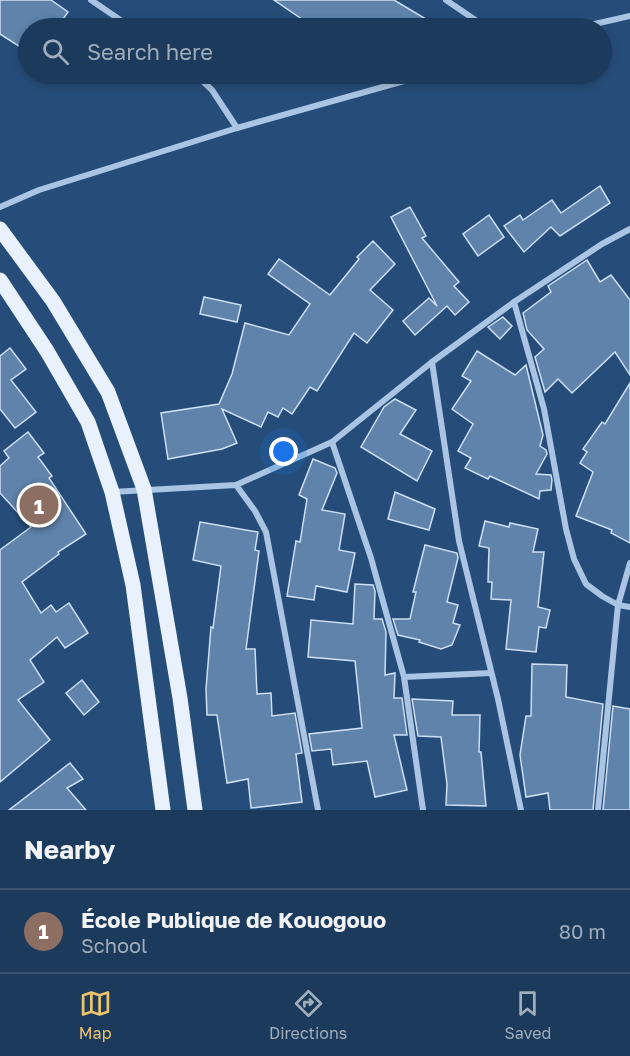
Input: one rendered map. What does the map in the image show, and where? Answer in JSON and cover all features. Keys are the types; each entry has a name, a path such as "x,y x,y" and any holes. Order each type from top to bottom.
{"main road":[{"path":"0,229 52,301 108,392 144,489 180,698 195,810"},
{"path":"0,280 47,351 88,423 112,492 133,585 163,810"}],"street":[{"path":"91,0 117,18"},
{"path":"446,0 473,18"},
{"path":"612,20 630,16"},
{"path":"206,84 237,128"},
{"path":"0,207 39,190 237,128 393,84"},
{"path":"112,492 236,485 332,442 432,362 514,302 602,244 630,229"},
{"path":"514,302 544,409 566,529 574,559 586,584 618,605 630,607"},
{"path":"432,362 459,540 498,699 521,810"},
{"path":"332,442 371,558 404,677 423,810"},
{"path":"236,485 255,511 266,532 318,810"},
{"path":"598,810 618,605 630,564"},
{"path":"404,677 491,673"}],"building":[{"path":"0,0 51,0 68,12 64,18 18,18 18,46 0,34"},
{"path":"274,0 394,0 424,18 300,18"},
{"path":"600,186 610,203 560,236 551,227 524,252 504,226 520,215 523,220 552,200 561,213"},
{"path":"410,207 426,236 422,238 459,282 454,286 469,302 455,315 447,306 415,335 403,321 429,298 437,306 391,217"},
{"path":"489,215 504,237 478,256 463,234"},
{"path":"373,241 395,264 370,290 393,310 367,343 354,333 317,391 310,387 292,414 283,408 278,417 268,412 261,427 222,409 237,443 222,449 168,459 161,413 219,404 232,374 245,323 289,335 310,304 268,274 279,259 330,295 359,259 357,257"},
{"path":"587,260 600,282 611,275 630,300 630,375 615,352 572,393 558,379 545,392 535,357 544,349 527,330 523,313 551,292 548,286"},
{"path":"204,297 241,305 237,322 200,314"},
{"path":"503,317 512,326 500,339 488,327"},
{"path":"10,348 26,369 11,380 36,412 15,428 0,409 0,356"},
{"path":"477,351 515,375 526,365 543,435 540,446 546,450 547,454 536,474 551,475 552,480 551,490 540,491 539,499 490,476 488,479 465,468 471,458 458,451 473,424 452,409 471,381 462,376"},
{"path":"630,383 630,543 611,533 612,530 576,516 593,472 580,463 587,452 583,449 602,422 605,424"},
{"path":"395,399 416,410 400,434 432,451 417,481 361,447 384,407"},
{"path":"28,432 44,453 38,457 52,476 49,478 86,534 58,552 59,554 22,582 41,613 51,605 56,612 69,603 88,633 65,648 57,637 30,660 44,682 18,700 50,740 0,782 0,550 31,527 0,493 0,466 9,458 4,451"},
{"path":"313,459 335,468 337,473 322,510 345,514 339,550 355,553 347,592 316,586 314,600 287,596 296,541 300,542 307,499 299,495"},
{"path":"395,492 435,509 429,530 388,519"},
{"path":"485,521 509,527 510,523 538,529 533,552 544,552 538,607 550,610 546,628 539,627 536,652 506,649 511,600 491,599 492,582 488,582 489,548 479,546"},
{"path":"200,522 258,532 255,550 259,551 246,649 255,649 257,694 271,693 272,716 295,713 302,753 296,754 302,802 251,808 248,779 227,783 217,715 207,715 206,689 211,627 213,628 221,566 193,560"},
{"path":"425,545 457,553 458,558 447,602 458,605 453,623 460,625 452,645 441,649 419,642 420,640 398,635 393,619 410,619 416,592 413,592"},
{"path":"355,584 373,585 375,591 374,619 382,619 386,632 385,675 395,673 394,698 402,698 407,735 394,735 407,790 375,797 367,761 333,765 331,749 312,751 309,734 362,728 355,661 308,657 311,620 353,624"},
{"path":"532,664 567,665 566,697 603,704 593,810 550,810 548,793 526,797 520,755 526,716 531,716"},
{"path":"82,680 99,702 84,715 66,693"},
{"path":"412,699 453,701 452,715 480,715 479,752 481,752 486,806 446,805 447,784 441,737 418,736"},
{"path":"613,706 630,709 630,810 603,810"},
{"path":"70,763 83,779 67,788 86,810 9,810"}],"place":[{"name":"École Publique de Kouogouo","path":"39,505"}]}
